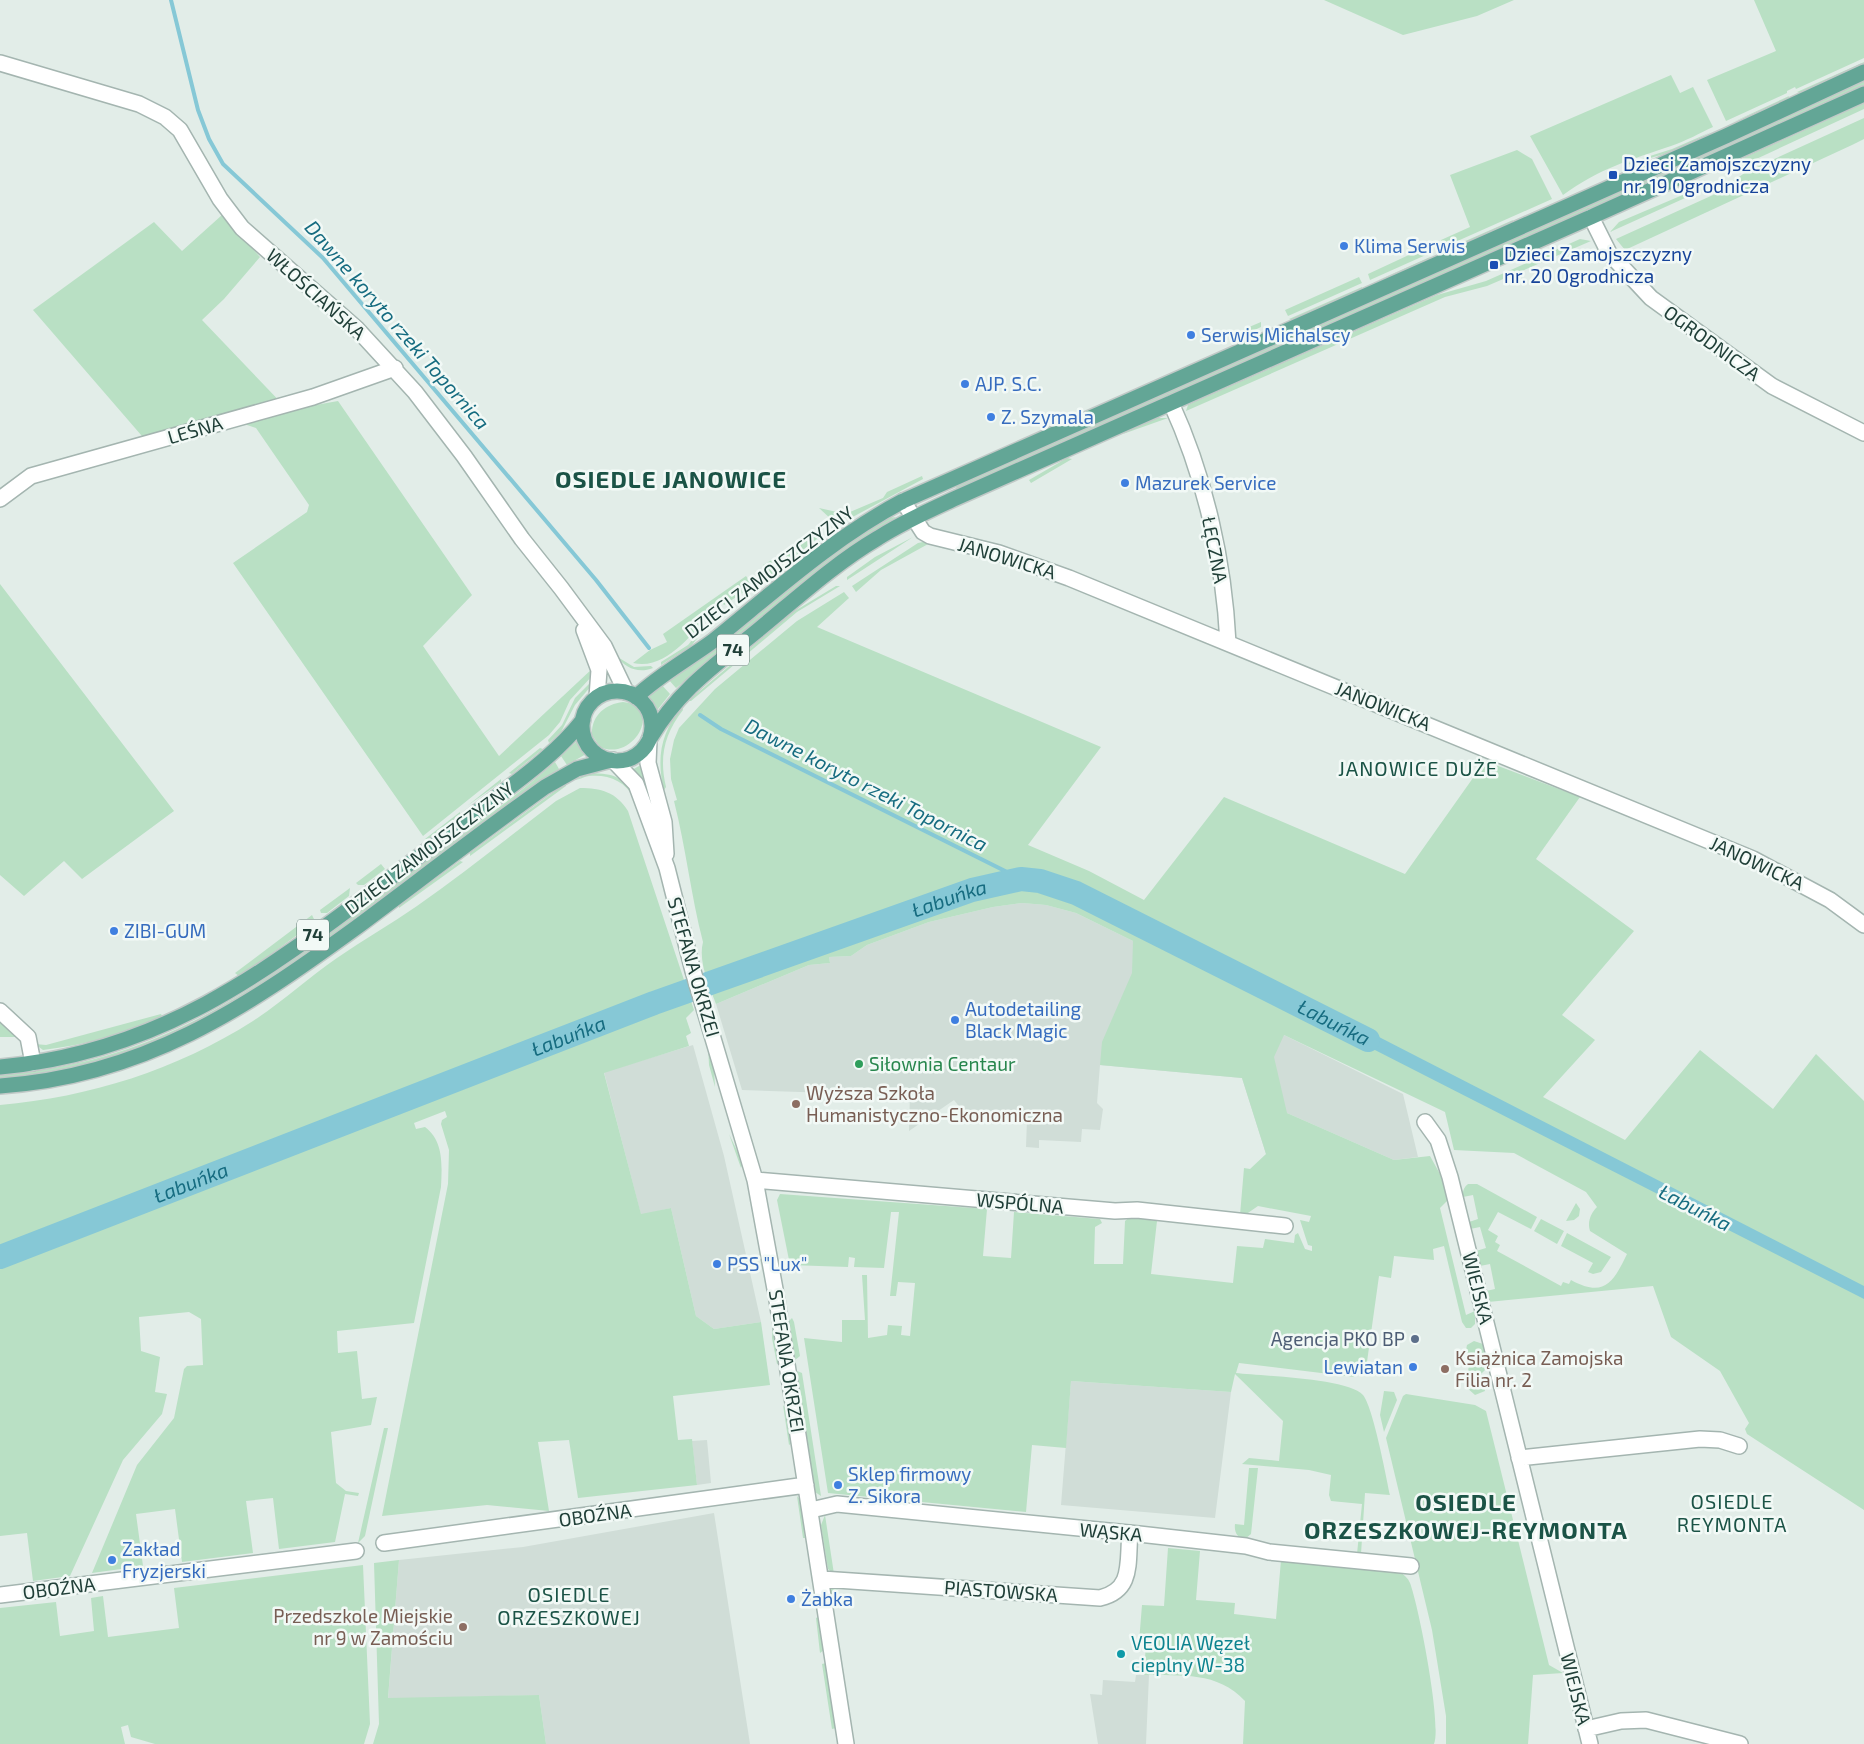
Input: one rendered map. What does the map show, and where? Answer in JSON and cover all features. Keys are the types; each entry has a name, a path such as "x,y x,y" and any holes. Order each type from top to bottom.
{"main road":[{"name":"DZIECI ZAMOJSZCZYZNY","path":"631,695 700,651 832,545 904,501 1726,136 1864,72"},
{"name":"DZIECI ZAMOJSZCZYZNY","path":"649,739 676,700 706,672 846,559 879,537 913,518 1864,94"},
{"path":"597,697 611,692 631,695 648,711 651,720 649,739"},
{"name":"74","path":"583,720 586,711 597,697"},
{"name":"DZIECI ZAMOJSZCZYZNY","path":"0,1067 33,1064 96,1051 145,1034 193,1012 238,987 325,926 539,765 583,720"},
{"path":"583,720 586,743 597,754 612,760"},
{"name":"74","path":"612,760 627,760 641,751 649,739"},
{"name":"DZIECI ZAMOJSZCZYZNY","path":"0,1086 51,1080 118,1064 154,1051 206,1027 284,980 545,787 577,768 612,760"}],"street":[{"name":"WŁOŚCIAŃSKA","path":"0,63 139,104 165,117 180,130 220,199 242,228 312,288 395,368 436,418 522,539 556,580 574,608 604,646 631,695"},
{"name":"OGRODNICZA","path":"1591,217 1609,252 1651,298 1784,393 1864,433"},
{"name":"LEŚNA","path":"0,499 31,476 314,397 395,368"},
{"name":"ŁĘCZNA","path":"1171,403 1181,423 1201,484 1214,534 1227,618 1228,643"},
{"name":"JANOWICKA","path":"904,501 923,532 930,536 1018,559 1228,643 1753,859 1818,893 1841,907 1864,925"},
{"name":"WŁOŚCIAŃSKA","path":"574,608 598,665 600,676 597,697"},
{"name":"STEFANA OKRZEI","path":"649,739 648,763 664,822 667,868"},
{"name":"STEFANA OKRZEI","path":"612,760 636,784 667,868 693,971 755,1180 777,1300 811,1510 846,1744"},
{"path":"0,1011 28,1037 33,1064"},
{"name":"WIEJSKA","path":"1425,1122 1438,1140 1450,1177 1590,1744"},
{"name":"WSPÓLNA","path":"755,1180 1115,1210 1136,1210 1284,1226"},
{"path":"1520,1458 1700,1439 1720,1440 1739,1446"},
{"name":"OBOŹNA","path":"384,1543 806,1485"},
{"name":"WĄSKA","path":"811,1510 837,1504 1130,1533 1246,1546 1269,1552 1411,1566"},
{"name":"PIASTOWSKA","path":"822,1579 1100,1598 1117,1591 1125,1582 1130,1533"},
{"name":"OBOŹNA","path":"0,1595 356,1551"},
{"path":"1586,1729 1620,1721 1646,1720 1740,1744"}],"shaded area":[{"path":"1022,903 1046,905 1076,913 1133,941 1284,1035 1403,1094 1418,1157 1394,1160 1287,1113 1266,1154 1242,1078 1100,1065 1097,1103 1103,1109 1100,1130 1082,1129 1081,1142 1039,1140 1039,1148 1026,1147 1027,1119 961,1109 954,1100 909,1131 910,1092 862,1089 861,1094 742,1090 716,1004 809,965 830,963 829,957 851,956 867,945 929,922 993,907"},
{"path":"693,1045 724,1156 761,1322 714,1329 696,1316 671,1208 641,1215 604,1072"},
{"path":"1071,1381 1231,1392 1215,1518 1061,1505"},
{"path":"707,1440 711,1483 697,1485 692,1441"},
{"path":"714,1513 750,1744 546,1744 539,1695 388,1699 399,1560 523,1547"},
{"path":"1136,1675 1149,1675 1146,1744 1098,1744 1090,1694 1102,1695 1103,1680 1135,1682"}],"green space":[{"path":"1324,0 1514,0 1477,16 1403,35"},
{"path":"1754,0 1864,0 1864,58 1796,89 1795,87 1787,91 1787,93 1726,121 1707,80 1776,51"},
{"path":"1864,62 1864,64 1800,93 1797,92"},
{"path":"1671,75 1680,93 1693,87 1713,127 1677,144 1603,171 1563,195 1530,136"},
{"path":"1864,80 1864,86 1722,151 957,489 955,485 1716,149"},
{"path":"1789,96 1788,99 1731,123"},
{"path":"1864,103 1864,109 1741,166 1727,176 1729,168 1739,160"},
{"path":"1864,118 1864,139 1852,145 1625,250 1616,239 1713,195 1746,172"},
{"path":"1711,132 1674,151 1627,165 1628,163 1672,149"},
{"path":"1517,150 1532,159 1552,199 1444,247 1441,240 1470,227 1450,175"},
{"path":"1711,183 1716,184 1610,232 1619,222"},
{"path":"222,215 260,257 224,299 202,320 288,410 338,401 472,595 423,646 499,756 593,668 592,676 570,700 560,722 549,735 423,836 233,563 307,512 309,505 256,428 241,423 154,450 33,310 154,222 182,251"},
{"path":"1513,220 1448,251 1445,250"},
{"path":"1580,239 1591,241 1487,286 1445,297 1186,411 1188,405 1194,402 1437,295 1486,281"},
{"path":"1426,247 1428,254 1370,280 1368,274"},
{"path":"1430,257 1429,259 1372,283"},
{"path":"1359,277 1362,283 1288,316 1285,310"},
{"path":"1362,287 1362,289 1292,320 1289,319"},
{"path":"1261,322 1261,327 1244,335 1242,330"},
{"path":"1157,418 1168,418 1123,434 1126,432"},
{"path":"1067,458 1072,459 1031,483 1029,480"},
{"path":"922,476 923,479 849,519 840,516 832,520 819,508 837,512 850,512 883,498 887,492"},
{"path":"896,517 843,552 676,688 668,679 701,658 832,554 881,522"},
{"path":"818,530 818,538 770,576 763,565 816,535"},
{"path":"913,537 847,580 847,577 875,557"},
{"path":"822,539 816,547 773,579"},
{"path":"918,543 930,543 881,570 856,592 852,586"},
{"path":"746,576 753,586 724,605 721,601 710,610 713,614 678,648 657,661 645,664 633,663 650,650 667,642 663,634"},
{"path":"0,584 174,811 82,879 64,861 24,896 0,875"},
{"path":"836,586 840,586 797,612 691,701 688,701 793,612"},
{"path":"844,592 849,598 817,627 1101,747 1028,845 1089,871 1144,900 1224,797 1405,874 1485,761 1580,797 1536,859 1634,931 1562,1015 1595,1040 1543,1097 1625,1140 1700,1050 1773,1109 1816,1054 1864,1101 1864,1510 1747,1434 1745,1429 1749,1423 1720,1371 1671,1337 1653,1286 1488,1302 1486,1291 1495,1289 1490,1264 1480,1266 1476,1251 1486,1248 1480,1227 1470,1229 1469,1222 1478,1219 1473,1195 1463,1197 1465,1187 1468,1184 1477,1184 1537,1217 1531,1229 1498,1212 1488,1230 1498,1236 1495,1242 1500,1245 1497,1251 1561,1286 1563,1282 1569,1284 1571,1280 1592,1288 1606,1285 1617,1273 1627,1254 1590,1231 1590,1218 1597,1207 1586,1192 1514,1153 1454,1150 1445,1112 1284,1035 1274,1057 1287,1113 1394,1160 1430,1156 1440,1174 1448,1200 1440,1208 1466,1315 1475,1311 1475,1324 1471,1328 1466,1328 1462,1322 1444,1246 1433,1249 1434,1260 1394,1256 1391,1278 1379,1276 1366,1369 1356,1368 1354,1377 1239,1363 1236,1373 1323,1381 1354,1389 1363,1395 1375,1427 1390,1495 1365,1493 1361,1554 1357,1554 1362,1504 1331,1501 1329,1495 1331,1475 1309,1470 1242,1464 1249,1458 1279,1461 1283,1421 1235,1374 1231,1392 1071,1381 1066,1448 1032,1445 1026,1512 828,1493 804,1338 842,1342 842,1320 865,1320 862,1275 867,1275 868,1338 887,1335 888,1325 902,1326 901,1335 910,1336 915,1283 898,1282 896,1296 890,1296 899,1212 891,1212 884,1268 854,1267 855,1258 849,1257 848,1267 790,1265 777,1200 780,1194 987,1209 983,1256 1011,1258 1014,1212 1100,1219 1102,1223 1095,1227 1094,1264 1123,1264 1125,1221 1130,1217 1157,1221 1151,1274 1233,1283 1237,1246 1263,1248 1265,1239 1294,1243 1295,1235 1298,1233 1305,1249 1312,1251 1312,1246 1308,1245 1300,1220 1309,1222 1311,1216 1258,1206 1245,1215 1240,1215 1244,1168 1250,1169 1266,1154 1242,1078 1100,1065 1102,1042 1132,973 1133,941 1076,913 1046,905 1022,903 993,907 929,922 867,945 851,956 829,957 830,963 809,965 716,1004 703,965 703,942 674,801 677,800 671,779 670,759 674,740 679,728 715,689 797,621"},
{"path":"702,628 705,629 691,646 661,665 661,662 688,645"},
{"path":"616,656 634,667 651,666 653,668 648,670 633,669"},
{"path":"592,681 591,686 575,705 561,732 549,743 548,740 562,725 575,698"},
{"path":"661,684 670,694 658,709 655,709 644,695"},
{"path":"623,702 635,706 641,713 643,722 640,732 624,747 612,750 600,747 592,735 594,722 605,708"},
{"path":"682,707 683,710 667,737 663,756 666,787 664,790 660,767 662,746 669,726"},
{"path":"577,741 586,754 567,765 561,756"},
{"path":"540,748 543,749 512,774 509,773"},
{"path":"555,762 559,769 533,786 293,964 216,1014 131,1052 86,1066 0,1079 0,1075 65,1066 128,1049 168,1033 228,1002 286,965 497,809"},
{"path":"639,766 642,767 649,795 646,796 632,770"},
{"path":"591,773 606,774 618,778 627,785 634,798 621,783 603,776 589,776 574,780"},
{"path":"501,779 501,782 467,806"},
{"path":"566,783 566,786 470,856 470,853"},
{"path":"580,788 607,792 618,799 628,811 694,1010 686,1018 691,1033 686,1036 689,1046 604,1073 641,1214 671,1208 696,1316 714,1329 761,1322 770,1385 673,1396 678,1440 692,1439 697,1485 578,1498 569,1440 538,1442 549,1511 487,1505 382,1516 448,1184 449,1150 441,1124 442,1120 447,1117 445,1111 414,1123 416,1129 425,1127 436,1139 441,1154 442,1171 441,1187 414,1323 337,1331 338,1353 357,1351 362,1399 377,1397 371,1425 331,1432 336,1483 346,1491 359,1493 358,1496 345,1494 335,1542 279,1549 273,1498 246,1501 253,1553 182,1562 175,1509 136,1514 143,1566 92,1573 137,1465 174,1418 184,1369 187,1366 203,1365 201,1319 189,1312 139,1317 141,1351 160,1357 155,1392 167,1394 162,1414 123,1460 70,1576 33,1581 27,1533 0,1536 0,1105 34,1101 99,1088 163,1067 194,1054 224,1038 264,1014 337,958 407,913 470,868 556,801"},
{"path":"460,812 460,815 428,839 425,839"},
{"path":"460,861 463,862 399,908 399,905"},
{"path":"381,864 385,869 364,885 356,883"},
{"path":"350,888 349,896 327,913 321,913 320,910"},
{"path":"312,915 315,921 312,924 240,977 235,973"},
{"path":"161,1014 163,1018 148,1024 89,1042 43,1050 35,1044 46,1045"},
{"path":"0,1019 21,1037 0,1037"},
{"path":"708,1045 714,1068 715,1087 709,1065"},
{"path":"729,1134 743,1163 741,1168"},
{"path":"1576,1203 1580,1209 1579,1216 1574,1220 1566,1221"},
{"path":"1541,1219 1564,1231 1557,1244 1534,1231"},
{"path":"1567,1233 1611,1257 1601,1272 1593,1274 1588,1272 1593,1263 1561,1246"},
{"path":"792,1318 800,1356 795,1360 789,1321"},
{"path":"773,1322 780,1363 777,1364 772,1338"},
{"path":"1474,1341 1483,1344 1489,1366 1481,1374 1485,1391 1475,1395 1466,1387 1470,1357 1465,1355 1467,1345"},
{"path":"797,1371 802,1373 821,1496 815,1492"},
{"path":"1384,1391 1394,1392 1397,1400 1384,1432 1380,1415"},
{"path":"1406,1394 1475,1405 1486,1411 1549,1665 1563,1673 1533,1675 1528,1744 1446,1744 1446,1716 1432,1630 1386,1438 1403,1396"},
{"path":"783,1405 787,1411 792,1443 789,1445"},
{"path":"384,1428 388,1428 365,1536 358,1543"},
{"path":"1249,1468 1258,1468 1251,1534 1245,1539 1238,1536 1235,1524 1244,1525"},
{"path":"797,1496 801,1501 805,1538 803,1538"},
{"path":"825,1515 834,1574 828,1569 821,1525"},
{"path":"1168,1548 1200,1551 1196,1600 1235,1603 1234,1614 1276,1619 1281,1560 1400,1572 1410,1583 1424,1639 1435,1714 1436,1733 1434,1744 1243,1744 1245,1701 1234,1691 1223,1684 1198,1677 1144,1675 1146,1643 1139,1642 1142,1605 1164,1606"},
{"path":"399,1560 388,1698 539,1695 546,1744 373,1744 379,1724 374,1563"},
{"path":"363,1565 370,1724 364,1744 155,1744 131,1737 128,1725 121,1727 125,1744 0,1744 0,1608 56,1602 60,1636 94,1631 91,1598 103,1596 108,1637 179,1628 174,1588"},
{"path":"837,1586 838,1606 832,1599 830,1592 832,1587"},
{"path":"818,1617 824,1650 820,1653 816,1618"},
{"path":"826,1663 836,1728 832,1729 822,1664"}],"water":[{"path":"1344,1019 1864,1286 1864,1299 1371,1048 1359,1046 1338,1032"}],"waterway":[{"name":"Dawne koryto rzeki Topornica","path":"171,0 198,110 209,139 223,164 323,258 596,580 649,648"},
{"name":"Dawne koryto rzeki Topornica","path":"700,715 721,729 1021,879"},
{"name":"Łabuńka","path":"0,1257 654,1003 972,890 1021,879 1040,881 1076,893 1368,1040"}],"place":[{"name":"Dzieci Zamojszczyzny nr. 19 Ogrodnicza","path":"1613,175"},
{"name":"Klima Serwis","path":"1344,246"},
{"name":"Dzieci Zamojszczyzny nr. 20 Ogrodnicza","path":"1494,265"},
{"name":"Serwis Michalscy","path":"1191,335"},
{"name":"AJP. S.C.","path":"965,384"},
{"name":"Z. Szymala","path":"991,417"},
{"name":"Mazurek Service","path":"1125,483"},
{"name":"ZIBI-GUM","path":"114,931"},
{"name":"Autodetailing Black Magic","path":"955,1020"},
{"name":"Siłownia Centaur","path":"859,1064"},
{"name":"Wyższa Szkoła Humanistyczno-Ekonomiczna","path":"796,1104"},
{"name":"PSS \"Lux\"","path":"717,1264"},
{"name":"Agencja PKO BP","path":"1415,1339"},
{"name":"Lewiatan","path":"1413,1367"},
{"name":"Książnica Zamojska Filia nr. 2","path":"1445,1369"},
{"name":"Sklep firmowy Z. Sikora","path":"838,1485"},
{"name":"Zakład Fryzjerski","path":"112,1560"},
{"name":"Żabka","path":"791,1599"},
{"name":"Przedszkole Miejskie nr 9 w Zamościu","path":"463,1627"},
{"name":"VEOLIA Węzeł cieplny W-38","path":"1121,1654"}],"district":[{"name":"OSIEDLE JANOWICE","path":"671,480"},
{"name":"JANOWICE DUŻE","path":"1418,769"},
{"name":"OSIEDLE REYMONTA","path":"1732,1514"},
{"name":"OSIEDLE ORZESZKOWEJ-REYMONTA","path":"1466,1517"},
{"name":"OSIEDLE ORZESZKOWEJ","path":"569,1606"}]}
